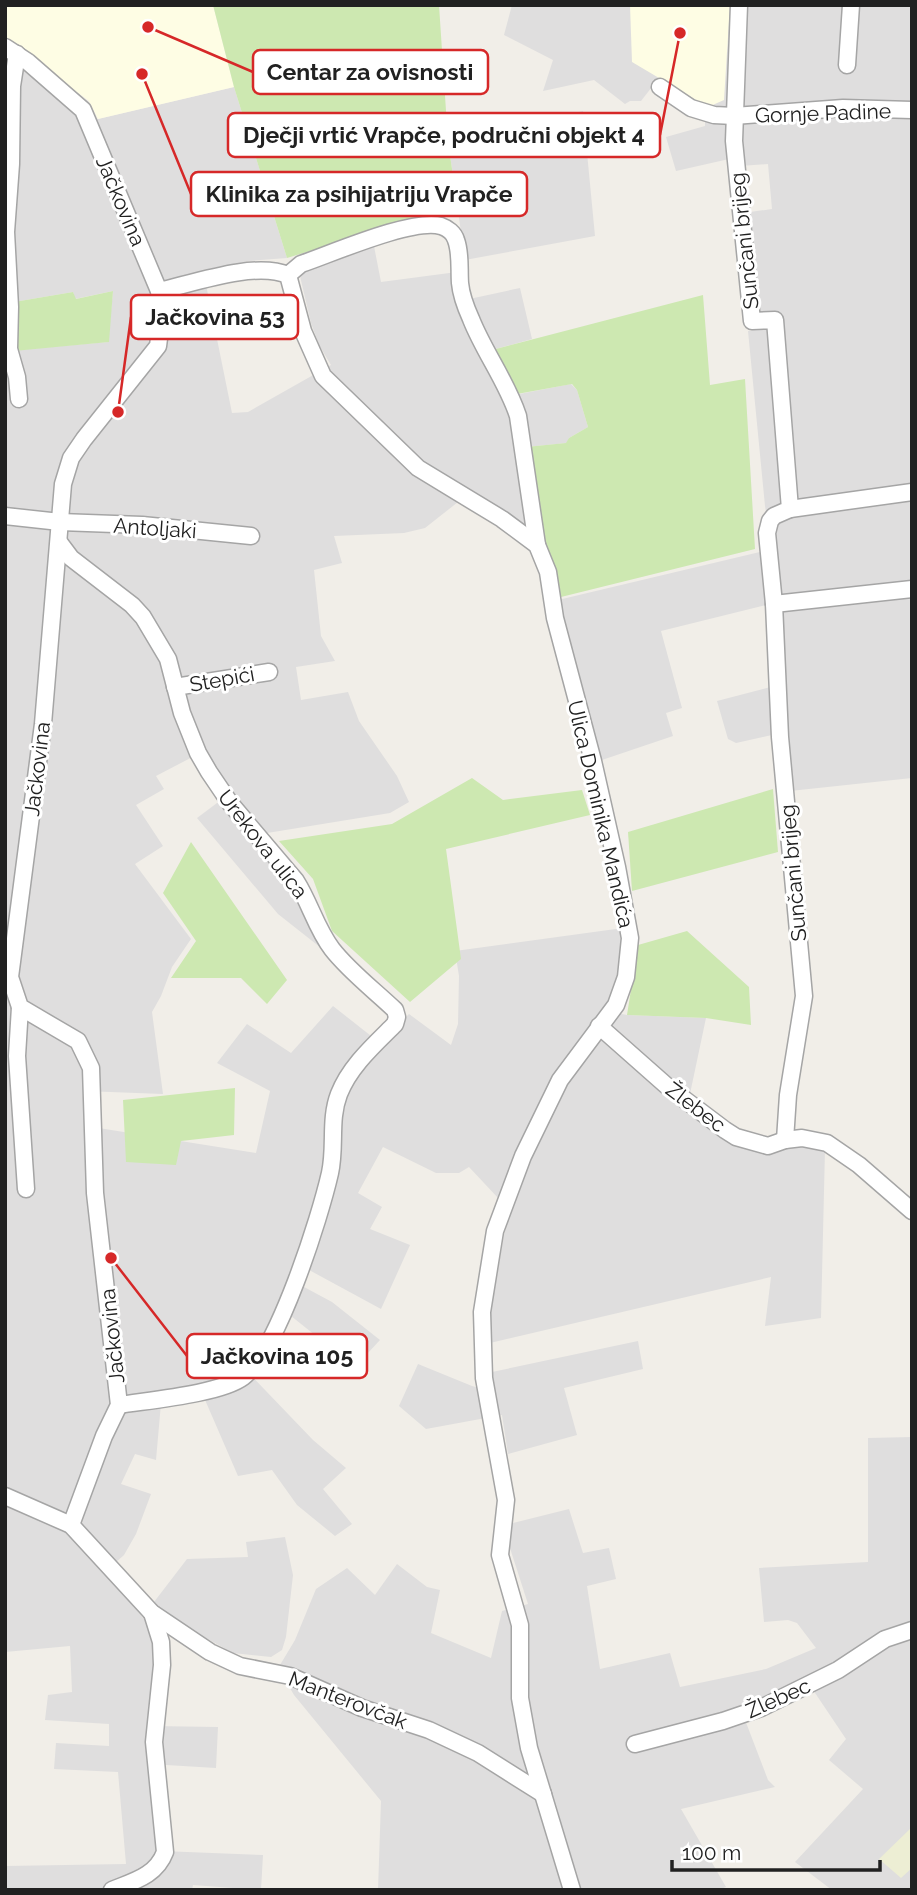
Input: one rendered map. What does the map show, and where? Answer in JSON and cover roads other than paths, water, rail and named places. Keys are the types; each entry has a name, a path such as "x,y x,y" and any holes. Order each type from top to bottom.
{"street":[{"path":"734,116 739,5"},
{"path":"847,65 851,5"},
{"path":"11,51 11,164 6,232 9,349 17,377 19,399"},
{"name":"Jačkovina","path":"11,51 83,110 159,290 163,308 158,346 84,439 72,458 63,484 43,724 8,977 20,1007 78,1041 91,1068 95,1193 120,1405 104,1436 71,1525"},
{"name":"Gornje Padine","path":"660,88 691,108 714,115 844,108 912,110"},
{"name":"Sunčani brijeg","path":"734,116 734,141 752,321 775,320 790,509 774,516 767,527 774,604 780,737 804,996 788,1095 785,1140"},
{"name":"Ulica Dominika Mandića","path":"288,275 301,264 405,228 440,226 449,230 456,238 460,286 471,319 513,400 518,416 537,545 548,572 558,631 593,761 630,938 626,977 616,1005 560,1080 523,1156 495,1231 482,1312 484,1378 506,1500 500,1555 520,1625 520,1698 529,1748 572,1890"},
{"path":"159,290 244,272 276,270 288,275 303,331 323,376 418,468 502,519 537,545"},
{"path":"790,509 912,492"},
{"name":"Antoljaki","path":"5,516 60,522 142,525 251,536"},
{"name":"Urekova ulica","path":"59,542 71,558 132,605 143,617 168,659 190,735 218,787 296,881 318,928 332,950 395,1010 397,1017 394,1024 361,1059 340,1092 332,1119 331,1165 324,1195 284,1312 254,1366 243,1377 230,1384 120,1405"},
{"path":"774,604 912,589"},
{"name":"Stepići","path":"175,687 268,671"},
{"path":"20,1007 17,1056 26,1189"},
{"name":"Žlebec","path":"599,1026 668,1087 724,1130 736,1137 768,1146 785,1140 802,1139 827,1143 859,1165 912,1211"},
{"path":"5,1496 71,1525 152,1613 161,1642 162,1665 155,1742 157,1781 166,1843 162,1860 148,1883 112,1890"},
{"name":"Manterovčak","path":"152,1613 210,1652 240,1666 290,1676 362,1708 429,1730 478,1753 543,1794"},
{"name":"Žlebec","path":"635,1744 723,1721 761,1707 838,1670 885,1639 912,1630"}],"place":[{"name":"Centar za ovisnosti","path":"148,27"},
{"name":"Dječji vrtić Vrapče, područni objekt 4","path":"680,33"},
{"name":"Klinika za psihijatriju Vrapče","path":"142,74"},
{"name":"Jačkovina 53","path":"118,412"},
{"name":"Jačkovina 105","path":"111,1258"}]}
